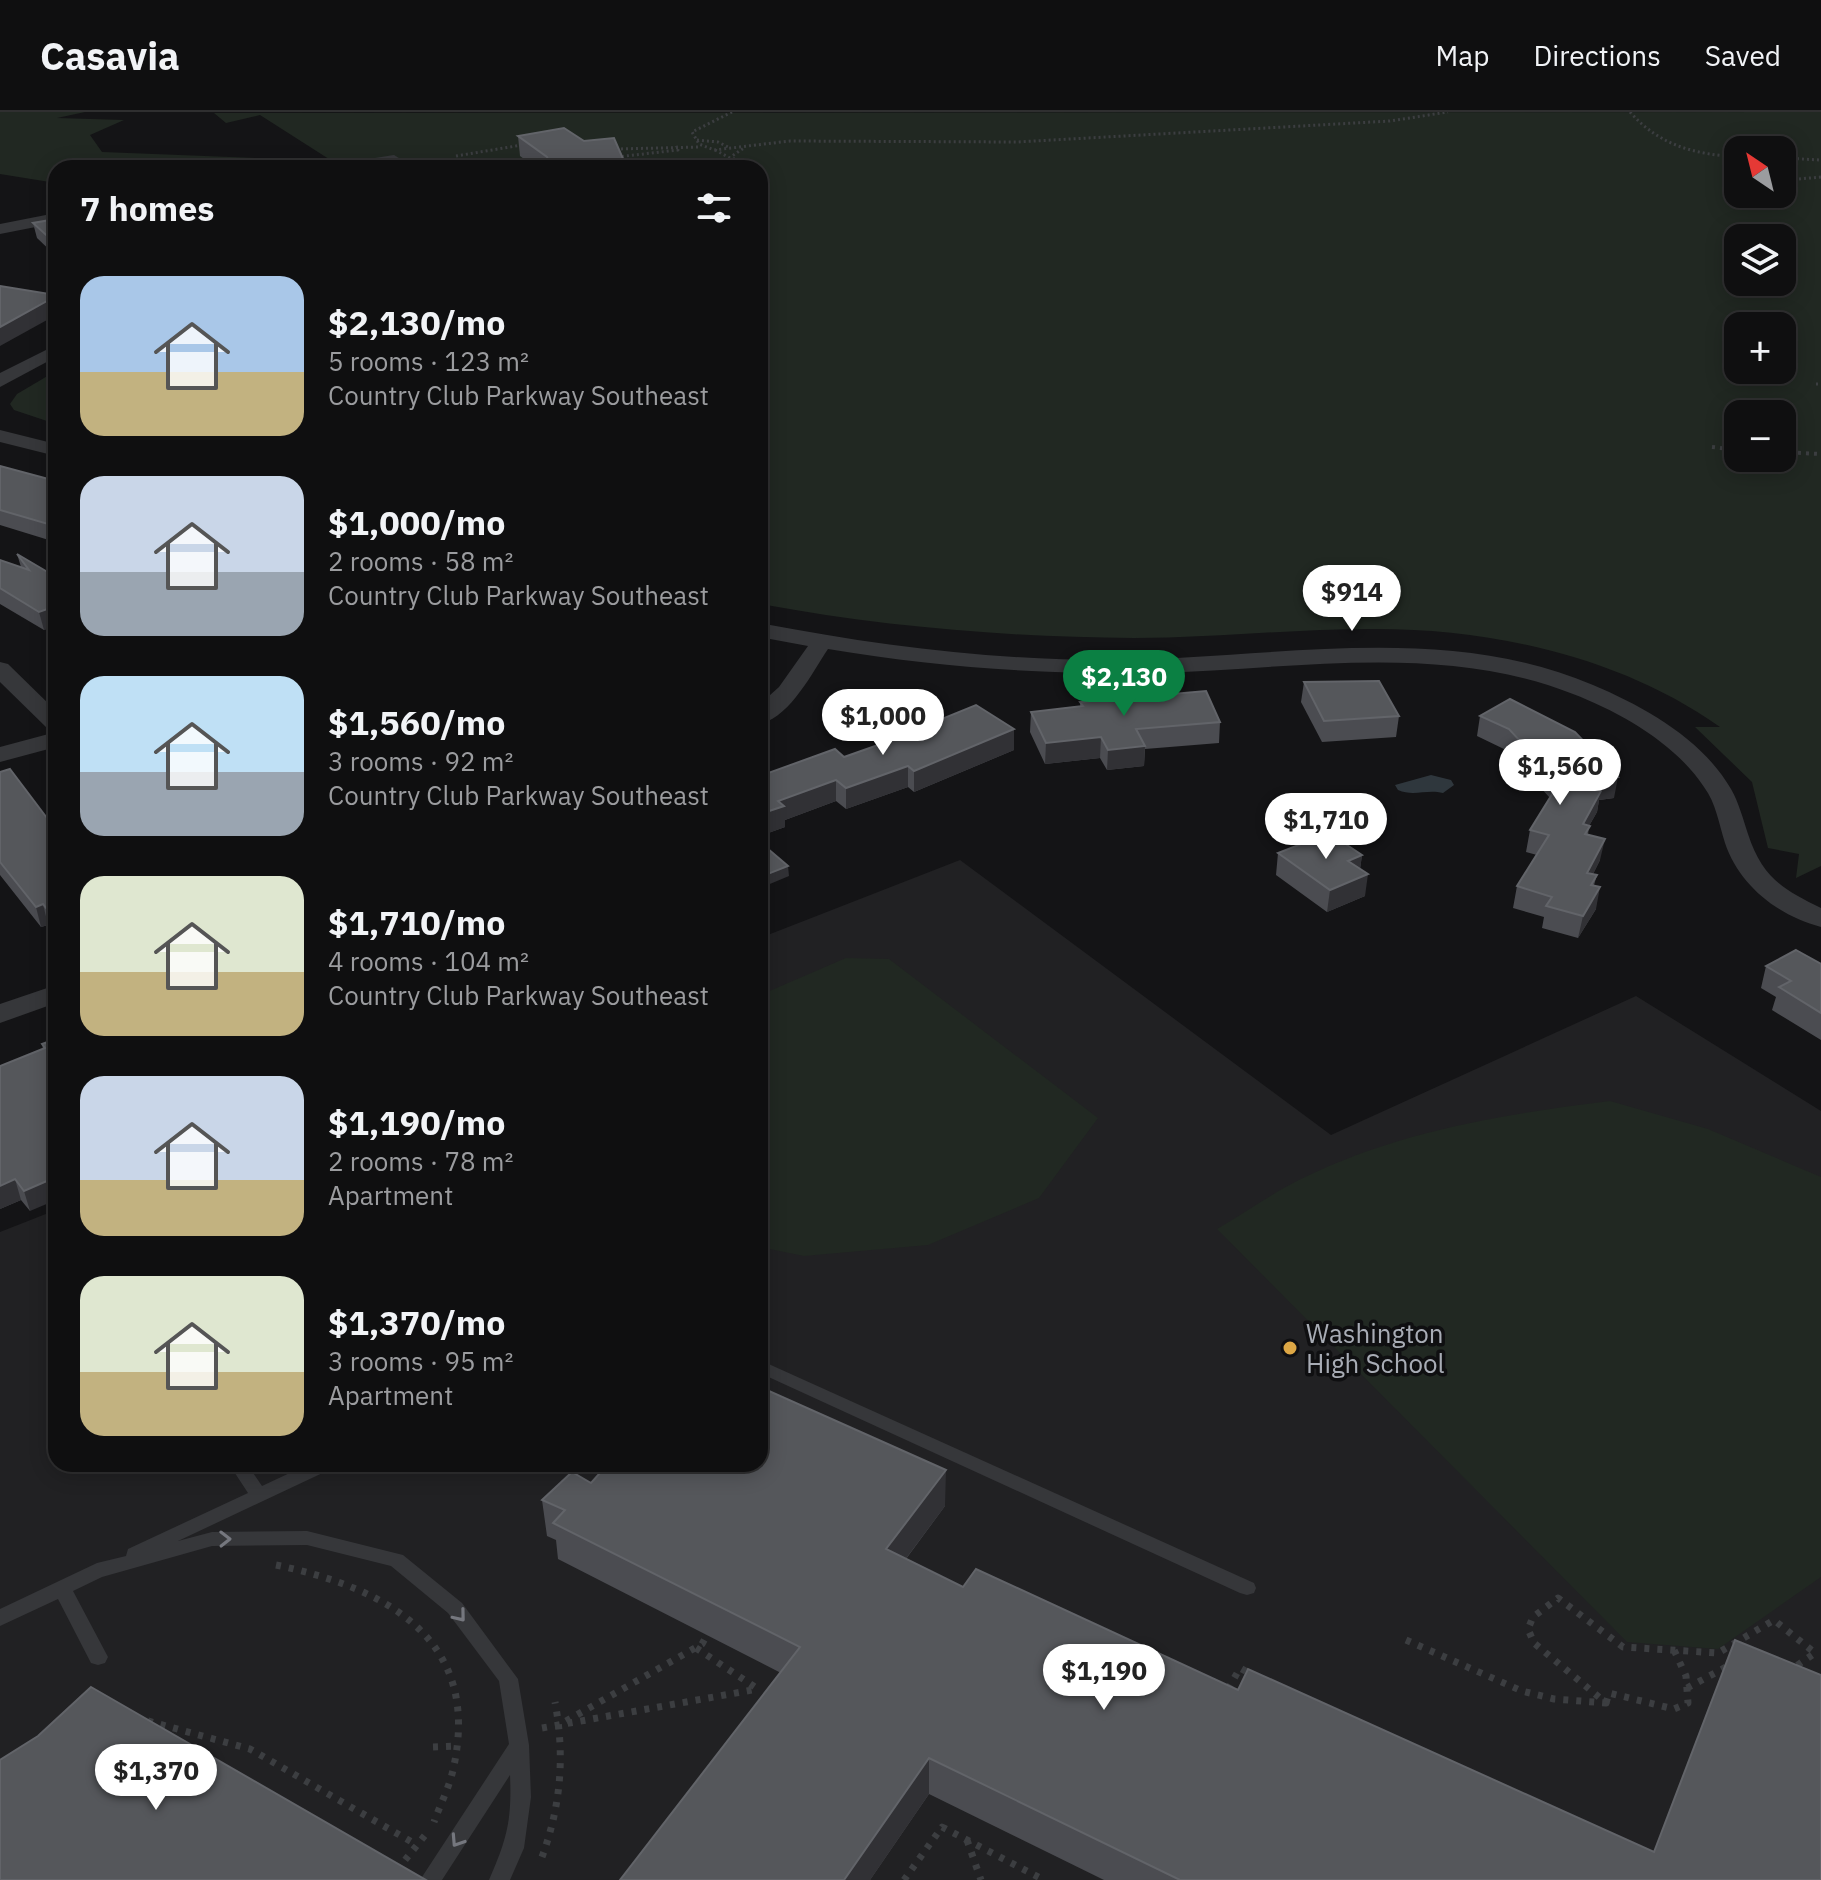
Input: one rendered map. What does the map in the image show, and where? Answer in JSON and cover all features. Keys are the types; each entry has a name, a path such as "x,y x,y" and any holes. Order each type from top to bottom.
{"street":[{"path":"0,229 48,220"},
{"path":"0,381 48,354"},
{"path":"0,436 48,448"},
{"path":"768,632 924,657 1154,666 1431,656 1521,671 1579,688 1635,715 1683,750 1718,787 1755,877 1821,919"},
{"path":"768,710 787,692 822,642"},
{"path":"0,669 48,716"},
{"path":"0,755 48,741"},
{"path":"8,1007 48,995"}],"lane":[{"path":"768,1370 1247,1588"},
{"path":"243,1472 259,1495"},
{"path":"0,1618 308,1472"},
{"path":"95,1572 212,1539 307,1538 397,1560 455,1608 508,1679 518,1738 521,1816 507,1868 499,1880"},
{"path":"62,1588 98,1657"},
{"path":"430,1880 518,1738"}],"path":[{"path":"704,148 692,132 732,112"},
{"path":"606,148 676,146 714,150 790,141 1017,142 1171,136 1390,121 1448,112"},
{"path":"1630,112 1643,130 1674,147 1724,156"},
{"path":"697,140 718,142 731,149"},
{"path":"456,156 531,144"},
{"path":"611,158 678,150 676,146"},
{"path":"714,150 732,159 744,147"},
{"path":"1796,159 1821,160"},
{"path":"1799,179 1821,177"},
{"path":"1712,447 1724,448"},
{"path":"1796,453 1821,454"},
{"path":"267,1564 313,1570 349,1581 415,1621 443,1657 457,1697 459,1746 452,1785 433,1826 389,1880"},
{"path":"1606,1703 1534,1643 1528,1629 1533,1617 1558,1598 1623,1647 1718,1653 1774,1620 1815,1653 1785,1673"},
{"path":"560,1724 696,1647 707,1635"},
{"path":"1406,1640 1522,1691 1554,1699 1606,1703"},
{"path":"518,1738 560,1724 758,1689 696,1647"},
{"path":"1606,1703 1609,1693 1674,1709 1688,1703 1686,1676 1674,1650"},
{"path":"1687,1688 1731,1664 1745,1670"},
{"path":"1222,1700 1240,1668 1254,1675"},
{"path":"537,1867 554,1829 563,1784 560,1724 555,1702"},
{"path":"134,1717 250,1749 417,1845"},
{"path":"180,1740 189,1732"},
{"path":"433,1747 459,1746"},
{"path":"904,1880 942,1827 1044,1880"},
{"path":"967,1840 981,1880"}],"shaded area":[{"path":"0,112 85,112 57,118 124,120 90,135 102,152 284,160 48,160 48,182 0,174"},
{"path":"1821,112 1821,866 1796,878 1799,854 1768,848 1752,782 1695,727 1720,727 1681,702 1640,682 1552,651 1507,641 1415,630 1340,629 1134,638 1039,636 899,625 768,605 768,160 330,160 260,115 226,123 214,113"},
{"path":"48,376 48,421 14,410 10,404 17,394"},
{"path":"1431,775 1451,780 1454,785 1443,793 1415,793 1398,790 1395,785"},
{"name":"Washington High School","path":"960,860 1331,1135 1636,996 1821,1111 1821,1880 0,1880 0,1232 48,1213 48,1472 768,1472 768,935"},
{"path":"846,958 889,959 1098,1118 1039,1198 928,1245 804,1256 768,1249 768,992"},
{"path":"1610,1101 1708,1129 1821,1177 1821,1577 1718,1649 1627,1642 1217,1229 1301,1179 1375,1148 1491,1119"}],"building":[{"path":"564,128 584,141 614,138 624,160 548,160 518,136"},
{"path":"48,220 48,237 33,223"},
{"path":"0,286 48,294 48,300 0,327"},
{"path":"0,466 48,479 48,524 0,510"},
{"path":"17,554 48,572 48,609 39,612 0,588 0,560 29,570"},
{"path":"1379,681 1399,716 1324,721 1304,682"},
{"path":"1206,691 1220,722 1136,729 1145,746 1108,750 1101,737 1046,743 1031,712 1083,706 1080,702"},
{"path":"1510,699 1575,732 1618,777 1592,781 1601,791 1583,824 1590,826 1585,834 1605,839 1587,873 1597,875 1591,885 1600,887 1583,916 1546,906 1552,897 1517,886 1549,835 1530,830 1559,783 1509,729 1480,716"},
{"path":"976,705 1014,729 914,771 908,766 846,788 836,780 778,801 784,806 768,811 768,773 835,749 844,757"},
{"path":"10,769 48,819 48,911 43,904 36,907 0,862 0,772"},
{"path":"1329,833 1362,855 1348,861 1368,874 1330,890 1278,853"},
{"path":"768,849 788,866 768,874"},
{"path":"1796,950 1821,964 1821,1013 1779,987 1791,981 1766,966"},
{"path":"48,1042 48,1180 24,1191 15,1179 0,1186 0,1066 45,1048 42,1044"},
{"path":"768,1391 946,1470 886,1549 963,1587 976,1569 1238,1690 1248,1669 1654,1852 1735,1640 1821,1675 1821,1880 1180,1880 929,1758 844,1880 620,1880 800,1647 553,1523 565,1510 542,1500 572,1472 591,1483 601,1472 768,1472"},
{"path":"91,1687 426,1880 0,1880 0,1760 38,1736"}],"place":[{"name":"Washington High School","path":"1290,1348"}]}
